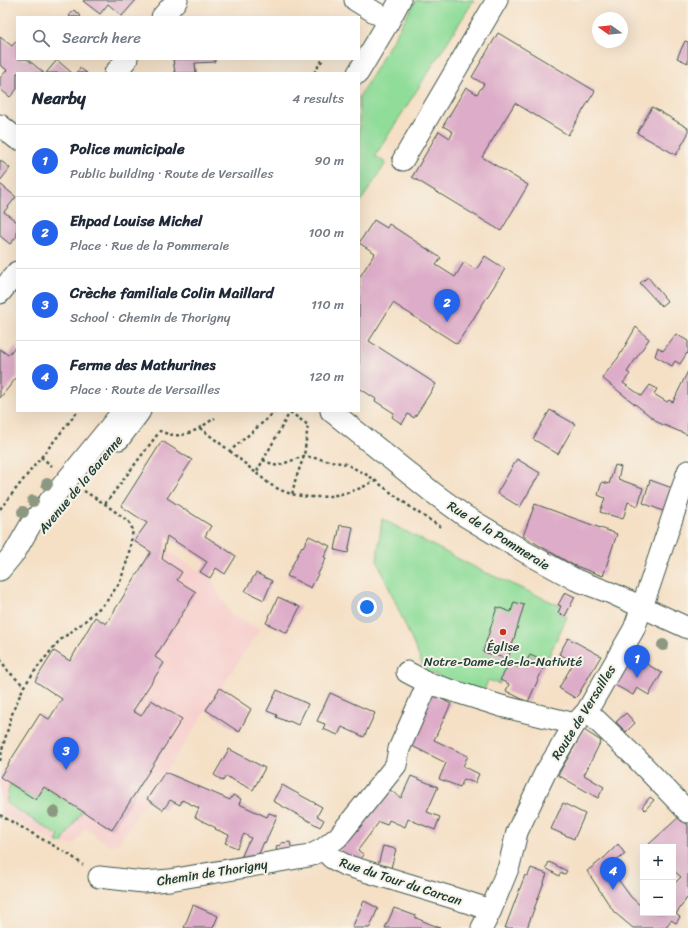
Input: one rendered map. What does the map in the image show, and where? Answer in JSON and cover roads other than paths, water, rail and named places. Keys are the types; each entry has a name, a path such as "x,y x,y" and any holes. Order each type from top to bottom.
{"street":[{"path":"163,16 177,0"},
{"path":"355,0 389,21"},
{"path":"359,72 400,0"},
{"path":"403,160 498,0"},
{"path":"0,125 16,138"},
{"path":"0,293 16,273"},
{"name":"Avenue de la Garenne","path":"0,570 15,552 32,524 122,412"},
{"name":"Avenue de la Garenne","path":"15,552 42,533 80,488 139,412"},
{"name":"Rue de la Pommeraie","path":"332,412 432,492 465,516 558,571 576,580 612,593 688,628"},
{"name":"Route de Versailles","path":"487,919 509,866 517,832 545,773 634,629 687,473"},
{"path":"407,672 428,683 501,706 581,717 635,757 688,812"},
{"name":"Rue du Tour du Carcan","path":"428,683 399,748 396,765 338,836 323,849 332,858 345,865 457,899 487,919"},
{"name":"Chemin de Thorigny","path":"99,876 143,882 170,880 309,856 323,849"}],"place":[{"name":"Ehpad Louise Michel","path":"447,322"},
{"name":"Église Notre-Dame-de-la-Nativité","path":"503,632"},
{"name":"Police municipale","path":"637,678"},
{"name":"Crèche familiale Colin Maillard","path":"66,770"},
{"name":"Ferme des Mathurines","path":"613,890"}]}
